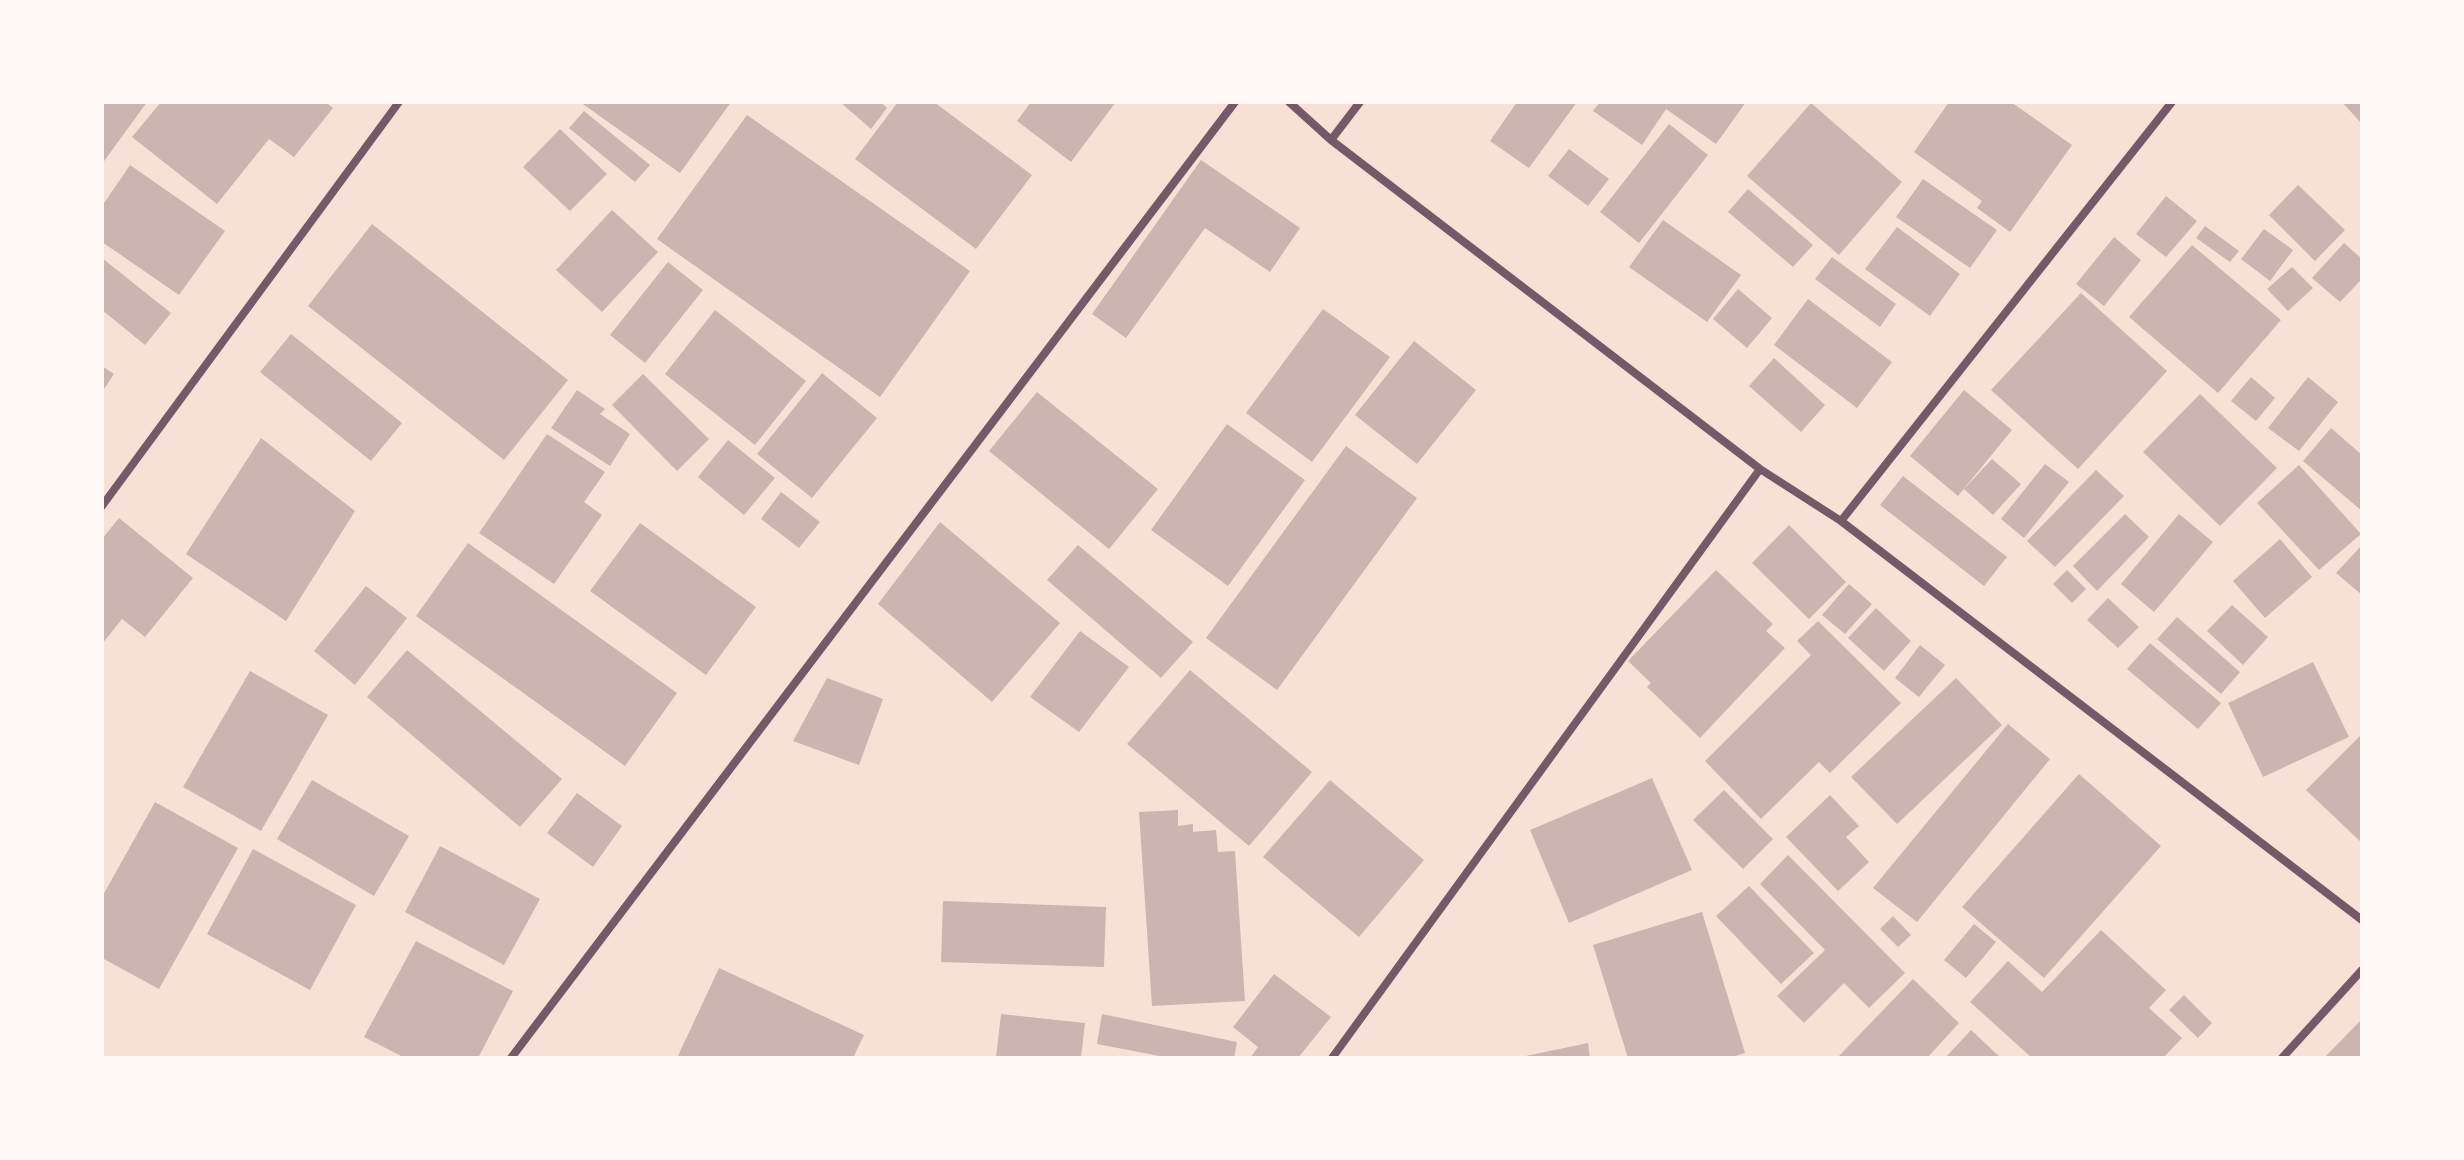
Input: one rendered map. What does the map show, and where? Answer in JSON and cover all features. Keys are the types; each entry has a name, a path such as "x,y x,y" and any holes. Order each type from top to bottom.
{"street":[{"path":"102,506 399,102"},
{"path":"511,1058 1235,102"},
{"path":"1289,102 1331,140 1760,469 1841,521 2362,920"},
{"path":"1331,140 1360,102"},
{"path":"1841,521 2172,102"},
{"path":"1332,1058 1760,469"},
{"path":"2282,1058 2362,970"}],"building":[{"path":"102,102 147,102 102,164"},
{"path":"161,102 325,102 333,108 294,157 269,139 217,204 132,137"},
{"path":"580,102 731,102 680,173"},
{"path":"840,102 881,102 887,108 871,129"},
{"path":"898,102 934,102 1032,175 976,249 855,159"},
{"path":"1031,102 1116,102 1071,162 1017,121"},
{"path":"1517,102 1577,102 1529,168 1490,141"},
{"path":"1600,102 1746,102 1716,144 1666,109 1642,145 1593,111"},
{"path":"1949,102 2011,102 2072,145 2010,232 1977,208 1982,201 1914,152"},
{"path":"2342,102 2362,102 2362,124"},
{"path":"1811,103 1902,182 1839,255 1747,176"},
{"path":"584,111 650,165 635,182 569,128"},
{"path":"747,115 970,271 880,397 657,239"},
{"path":"1669,124 1708,155 1639,243 1600,212"},
{"path":"560,129 607,174 570,211 523,167"},
{"path":"1569,149 1609,179 1588,206 1548,176"},
{"path":"1201,160 1300,228 1270,272 1205,228 1126,338 1092,314"},
{"path":"130,165 225,231 179,295 102,242 102,206"},
{"path":"1923,179 1997,230 1970,268 1896,217"},
{"path":"2298,185 2345,230 2315,261 2269,215"},
{"path":"1748,189 1813,245 1793,267 1728,212"},
{"path":"2166,196 2197,221 2166,257 2136,234"},
{"path":"612,210 658,252 602,312 556,270"},
{"path":"1663,220 1741,275 1707,322 1629,267"},
{"path":"372,224 568,380 504,460 308,306"},
{"path":"2205,226 2239,251 2230,262 2196,238"},
{"path":"1897,227 1960,274 1930,316 1865,269"},
{"path":"2264,229 2293,250 2270,281 2241,259"},
{"path":"2114,237 2141,260 2104,306 2076,284"},
{"path":"2344,243 2362,259 2362,279 2340,302 2312,278"},
{"path":"2192,245 2281,320 2218,393 2129,317"},
{"path":"1832,257 1896,304 1880,327 1815,279"},
{"path":"102,258 171,313 145,345 102,310"},
{"path":"668,262 703,290 645,363 610,335"},
{"path":"2292,267 2313,288 2288,311 2267,289"},
{"path":"1738,289 1772,318 1747,348 1713,319"},
{"path":"2081,293 2167,371 2078,469 1991,390"},
{"path":"1808,299 1892,362 1857,408 1774,345"},
{"path":"1323,309 1390,357 1312,462 1246,413"},
{"path":"715,310 806,381 755,445 665,374"},
{"path":"291,334 402,423 371,461 260,372"},
{"path":"1414,341 1476,390 1417,464 1355,415"},
{"path":"1774,358 1825,405 1801,432 1749,386"},
{"path":"102,366 114,374 102,392"},
{"path":"822,373 877,418 812,498 757,454"},
{"path":"643,374 709,439 677,471 612,405"},
{"path":"2251,377 2275,398 2256,421 2231,401"},
{"path":"2308,377 2338,402 2299,451 2268,428"},
{"path":"577,390 605,409 600,414 630,434 610,466 551,428"},
{"path":"1964,390 2012,430 1958,496 1910,456"},
{"path":"1037,392 1158,489 1109,549 989,451"},
{"path":"2200,394 2277,468 2220,526 2143,452"},
{"path":"1227,424 1305,480 1228,586 1151,530"},
{"path":"2331,428 2362,455 2362,511 2303,461"},
{"path":"547,434 605,472 584,502 602,515 554,584 479,533"},
{"path":"261,438 355,511 286,621 186,554"},
{"path":"728,440 775,478 744,515 698,477"},
{"path":"1346,446 1417,498 1277,690 1206,638"},
{"path":"1992,459 2021,484 1993,515 1964,489"},
{"path":"2045,464 2069,482 2024,538 2001,519"},
{"path":"2299,465 2361,534 2319,570 2257,503"},
{"path":"2096,470 2124,496 2055,567 2027,541"},
{"path":"1903,476 2007,557 1984,586 1880,505"},
{"path":"781,492 820,522 799,548 761,519"},
{"path":"2125,514 2149,537 2097,591 2073,566"},
{"path":"2179,514 2213,542 2154,612 2121,584"},
{"path":"119,518 193,578 145,637 122,619 102,644 102,539"},
{"path":"940,522 1060,623 992,702 878,604"},
{"path":"640,523 756,607 706,675 590,591"},
{"path":"1789,525 1846,582 1809,619 1752,563"},
{"path":"2280,539 2312,577 2265,618 2233,581"},
{"path":"468,543 677,693 625,766 416,616"},
{"path":"1078,545 1193,642 1161,678 1047,580"},
{"path":"2362,545 2362,595 2336,573"},
{"path":"1716,570 1773,624 1766,631 1785,648 1700,738 1647,687 1651,683 1628,661"},
{"path":"2067,570 2086,589 2072,603 2053,584"},
{"path":"1849,584 1872,604 1845,634 1822,615"},
{"path":"366,586 407,618 355,685 314,651"},
{"path":"2108,598 2139,627 2118,648 2087,620"},
{"path":"2232,605 2268,637 2243,665 2207,631"},
{"path":"1876,608 1911,641 1884,671 1848,638"},
{"path":"2177,617 2240,672 2221,694 2157,639"},
{"path":"1818,621 1901,703 1830,773 1819,762 1761,819 1705,761 1811,655 1797,641"},
{"path":"1080,631 1129,667 1079,732 1030,697"},
{"path":"2150,643 2221,703 2198,729 2127,669"},
{"path":"1920,645 1945,665 1919,697 1895,678"},
{"path":"407,650 562,779 520,827 367,697"},
{"path":"2313,662 2349,737 2263,777 2228,703"},
{"path":"1190,670 1312,772 1249,846 1127,744"},
{"path":"250,671 328,715 261,831 183,787"},
{"path":"827,678 883,699 859,765 793,741"},
{"path":"1956,678 2002,725 1897,824 1851,777"},
{"path":"2008,724 2050,759 1917,922 1873,888"},
{"path":"2362,734 2362,843 2306,790"},
{"path":"2079,774 2161,846 2044,978 1962,907"},
{"path":"1652,778 1692,870 1569,923 1530,830"},
{"path":"312,780 409,836 374,896 277,839"},
{"path":"1330,780 1424,860 1359,937 1263,857"},
{"path":"1724,790 1773,839 1743,869 1693,820"},
{"path":"577,793 622,826 593,867 547,833"},
{"path":"1830,795 1859,826 1846,837 1869,862 1838,891 1786,837"},
{"path":"155,802 238,848 159,989 102,958 102,897"},
{"path":"1178,810 1178,826 1193,824 1193,832 1216,830 1218,852 1235,851 1245,1001 1152,1006 1139,812"},
{"path":"440,846 540,899 504,965 405,912"},
{"path":"253,849 356,905 310,990 207,934"},
{"path":"1788,855 1905,973 1869,1008 1844,983 1804,1023 1777,996 1825,950 1760,884"},
{"path":"1749,886 1814,953 1781,984 1716,916"},
{"path":"943,901 1106,907 1104,967 941,962"},
{"path":"1702,912 1745,1053 1729,1058 1628,1058 1593,945"},
{"path":"1893,916 1911,935 1898,947 1880,929"},
{"path":"1974,924 1996,942 1966,978 1944,960"},
{"path":"2101,930 2166,990 2149,1008 2182,1038 2163,1058 2032,1058 1970,1002 2008,961 2042,992"},
{"path":"416,941 513,991 478,1058 405,1058 364,1037"},
{"path":"719,968 864,1035 853,1058 677,1058"},
{"path":"1274,974 1331,1017 1298,1058 1250,1058 1258,1047 1233,1027"},
{"path":"1913,979 1959,1023 1927,1058 1837,1058"},
{"path":"2184,995 2212,1023 2198,1038 2169,1010"},
{"path":"1001,1014 1085,1023 1081,1058 996,1058"},
{"path":"1102,1014 1237,1042 1234,1058 1170,1058 1097,1044"},
{"path":"2362,1019 2362,1058 2324,1058"},
{"path":"1971,1030 2001,1058 1945,1058"},
{"path":"1588,1043 1590,1058 1521,1058 1521,1057"}]}
